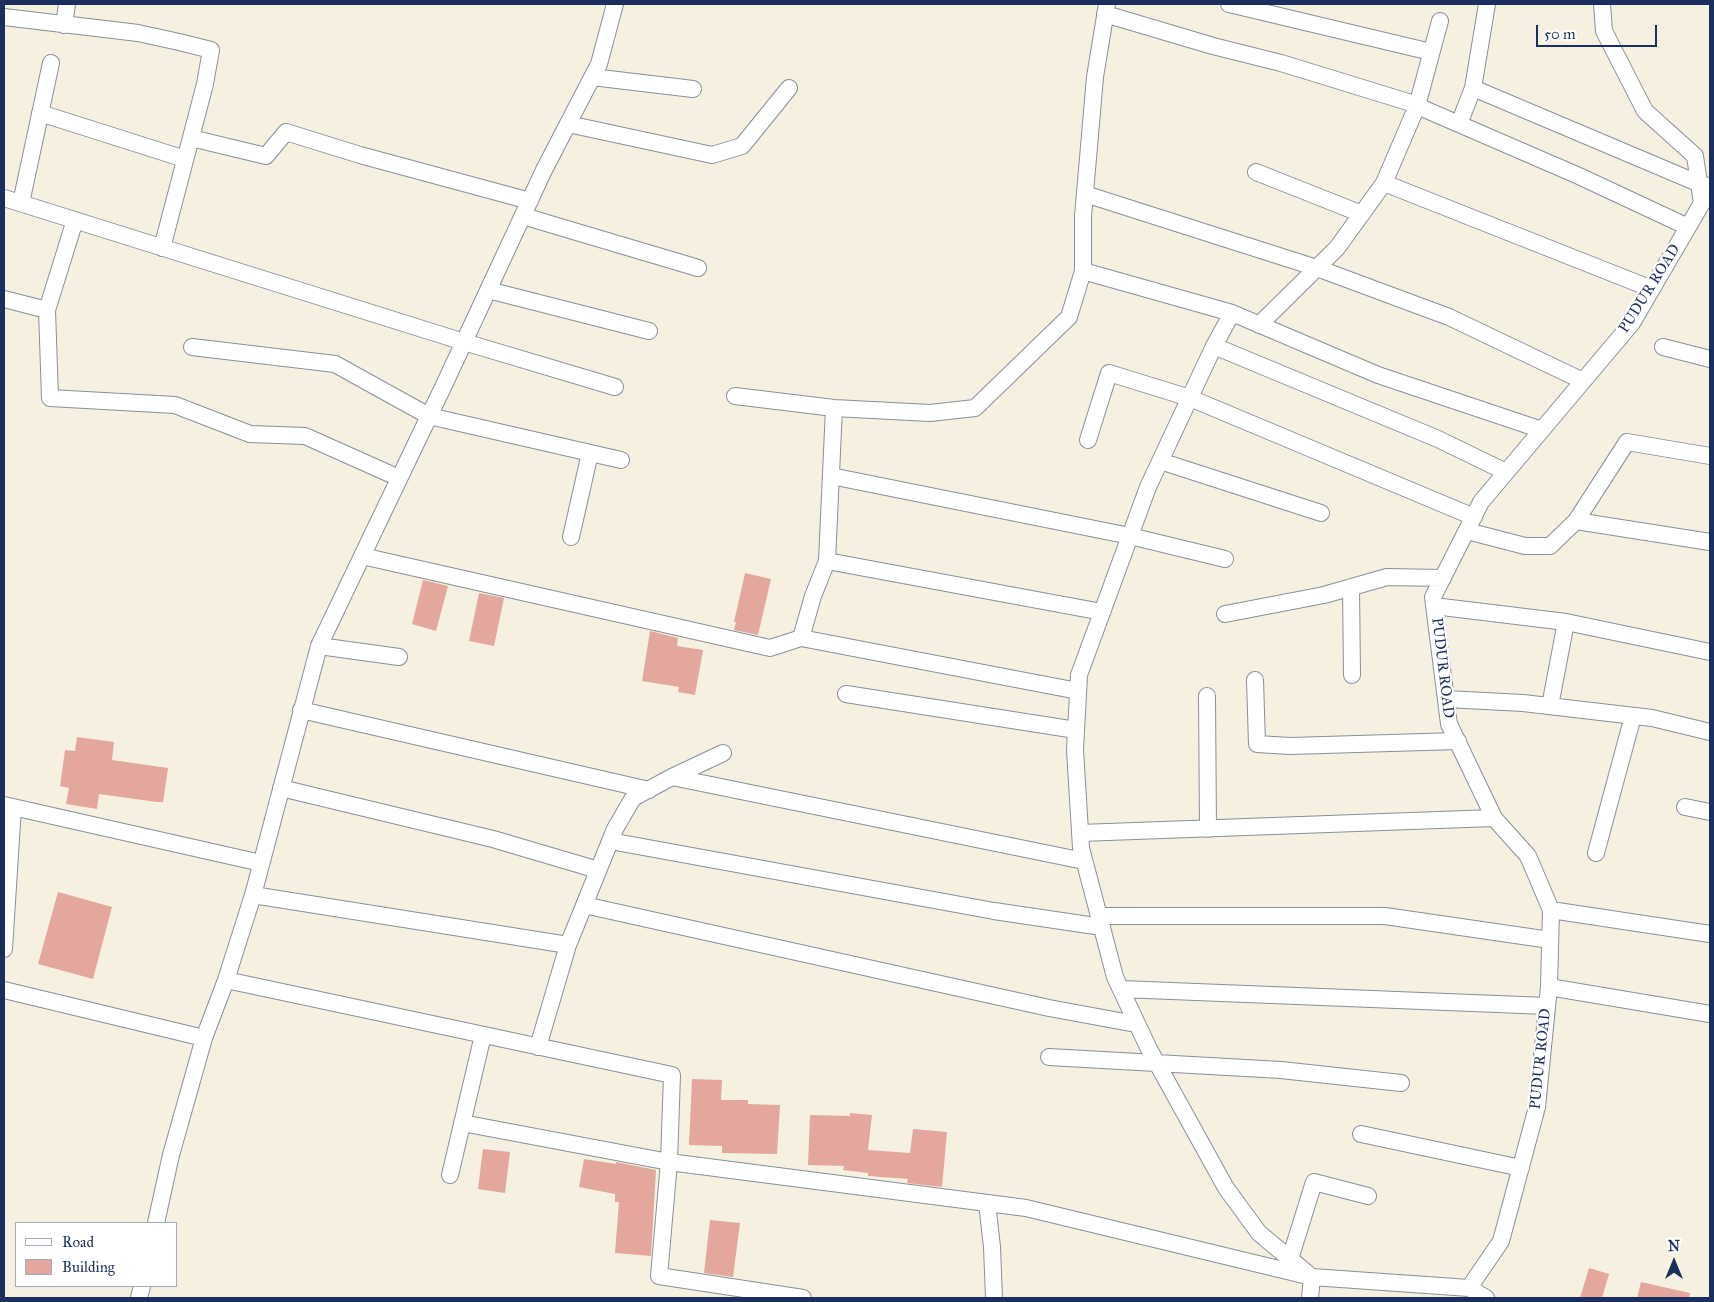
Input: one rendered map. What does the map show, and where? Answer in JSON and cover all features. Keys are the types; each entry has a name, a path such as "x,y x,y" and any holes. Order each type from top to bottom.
{"street":[{"path":"64,25 67,4"},
{"path":"156,1222 171,1155 204,1038 226,980 253,895 319,646 526,208 599,64 615,4"},
{"path":"1229,4 1431,52"},
{"path":"1459,124 1473,88 1487,4"},
{"name":"PUDUR ROAD","path":"1469,1288 1501,1241 1538,1107 1549,987 1551,910 1528,856 1494,818 1449,724 1433,597 1481,502 1632,323 1702,203 1705,185 1695,156 1645,110 1604,31 1602,4"},
{"path":"735,396 834,408 930,414 975,408 1069,317 1083,271 1083,216 1095,77 1106,9 1213,46 1281,63 1417,106 1579,176 1688,227"},
{"path":"4,17 138,33 211,50 205,84 162,248"},
{"path":"1259,325 1337,248 1384,183 1417,106 1440,21"},
{"path":"21,203 51,63"},
{"path":"592,77 693,90"},
{"path":"568,124 712,155 742,146 789,88"},
{"path":"1473,88 1705,185"},
{"path":"40,113 185,159"},
{"path":"191,138 266,156 286,132 526,208 698,268"},
{"path":"1256,172 1362,214"},
{"path":"1384,183 1652,289"},
{"path":"1085,194 1318,268 1449,317 1583,381"},
{"path":"4,198 464,342 615,386"},
{"path":"75,220 47,310 50,398 175,405 250,434 305,436 399,478"},
{"path":"1083,271 1232,313 1378,375 1542,430"},
{"path":"488,290 649,331"},
{"path":"4,299 47,310"},
{"path":"1232,313 1214,346 1148,487 1079,675 1075,750 1081,848 1115,976 1136,1024 1156,1062 1226,1188 1258,1233 1312,1277"},
{"path":"1214,346 1438,439 1506,472"},
{"path":"192,347 335,364 429,416 621,460"},
{"path":"1663,347 1710,358"},
{"path":"1088,440 1109,372 1190,398 1470,524 1525,546 1550,546 1576,521 1628,442 1710,456"},
{"path":"802,638 813,596 827,561 834,408"},
{"path":"571,536 590,453"},
{"path":"1160,461 1321,512"},
{"path":"831,476 1130,536 1224,559"},
{"path":"1576,521 1710,542"},
{"path":"362,556 770,648 802,638 1078,690"},
{"path":"827,561 1102,612"},
{"path":"1224,614 1324,595 1387,578 1443,578"},
{"path":"1351,587 1352,675"},
{"path":"1434,606 1566,622 1710,652"},
{"path":"1550,706 1566,622"},
{"path":"319,646 399,657"},
{"path":"1254,680 1257,744 1290,746 1458,742"},
{"path":"846,694 1076,730"},
{"path":"1207,696 1208,829"},
{"path":"1446,699 1550,706 1652,718 1710,732"},
{"path":"301,710 649,790"},
{"path":"1596,854 1633,716"},
{"path":"538,1047 568,945 615,829 634,798 672,777 723,753"},
{"path":"672,777 1084,861"},
{"path":"281,788 492,839 598,870"},
{"path":"4,949 8,806 261,863"},
{"path":"1685,807 1710,812"},
{"path":"1080,833 1494,818"},
{"path":"610,841 994,911 1100,922 1385,916 1550,940"},
{"path":"253,895 568,945"},
{"path":"584,905 1049,1008 1136,1024"},
{"path":"1551,910 1710,934"},
{"path":"226,980 672,1075 669,1162 659,1276 803,1298"},
{"path":"1549,987 1710,1014"},
{"path":"1120,989 1547,1006"},
{"path":"4,990 204,1038"},
{"path":"450,1175 483,1035"},
{"path":"1049,1057 1281,1070 1401,1083"},
{"path":"462,1123 669,1162 1026,1208 1312,1277 1469,1288 1486,1298"},
{"path":"1361,1134 1521,1168"},
{"path":"1290,1259 1314,1182 1368,1196"},
{"path":"987,1203 992,1247 994,1298"},
{"path":"1310,1298 1312,1277"}],"building":[{"path":"745,573 771,579 758,635 734,630 736,622 734,622"},
{"path":"423,580 448,586 436,631 412,624"},
{"path":"479,593 504,598 494,646 469,641"},
{"path":"650,631 678,638 677,646 703,650 695,695 678,692 679,687 642,681"},
{"path":"77,737 114,742 112,760 168,768 163,802 99,794 97,809 66,804 69,788 60,786 65,750 75,751"},
{"path":"58,892 112,907 93,979 38,964"},
{"path":"692,1079 722,1080 721,1100 748,1100 748,1104 780,1105 777,1154 722,1153 722,1146 689,1145"},
{"path":"850,1113 872,1115 868,1150 910,1153 913,1129 947,1132 942,1187 907,1183 908,1179 868,1176 868,1173 843,1170 844,1166 808,1165 810,1115 850,1116"},
{"path":"483,1149 510,1152 505,1193 478,1189"},
{"path":"584,1159 616,1164 616,1162 656,1170 651,1256 615,1253 619,1202 615,1202 615,1194 579,1187"},
{"path":"710,1220 740,1223 733,1277 704,1273"},
{"path":"1589,1268 1609,1274 1602,1298 1580,1298"},
{"path":"1641,1282 1690,1293 1689,1298 1637,1298"}]}
